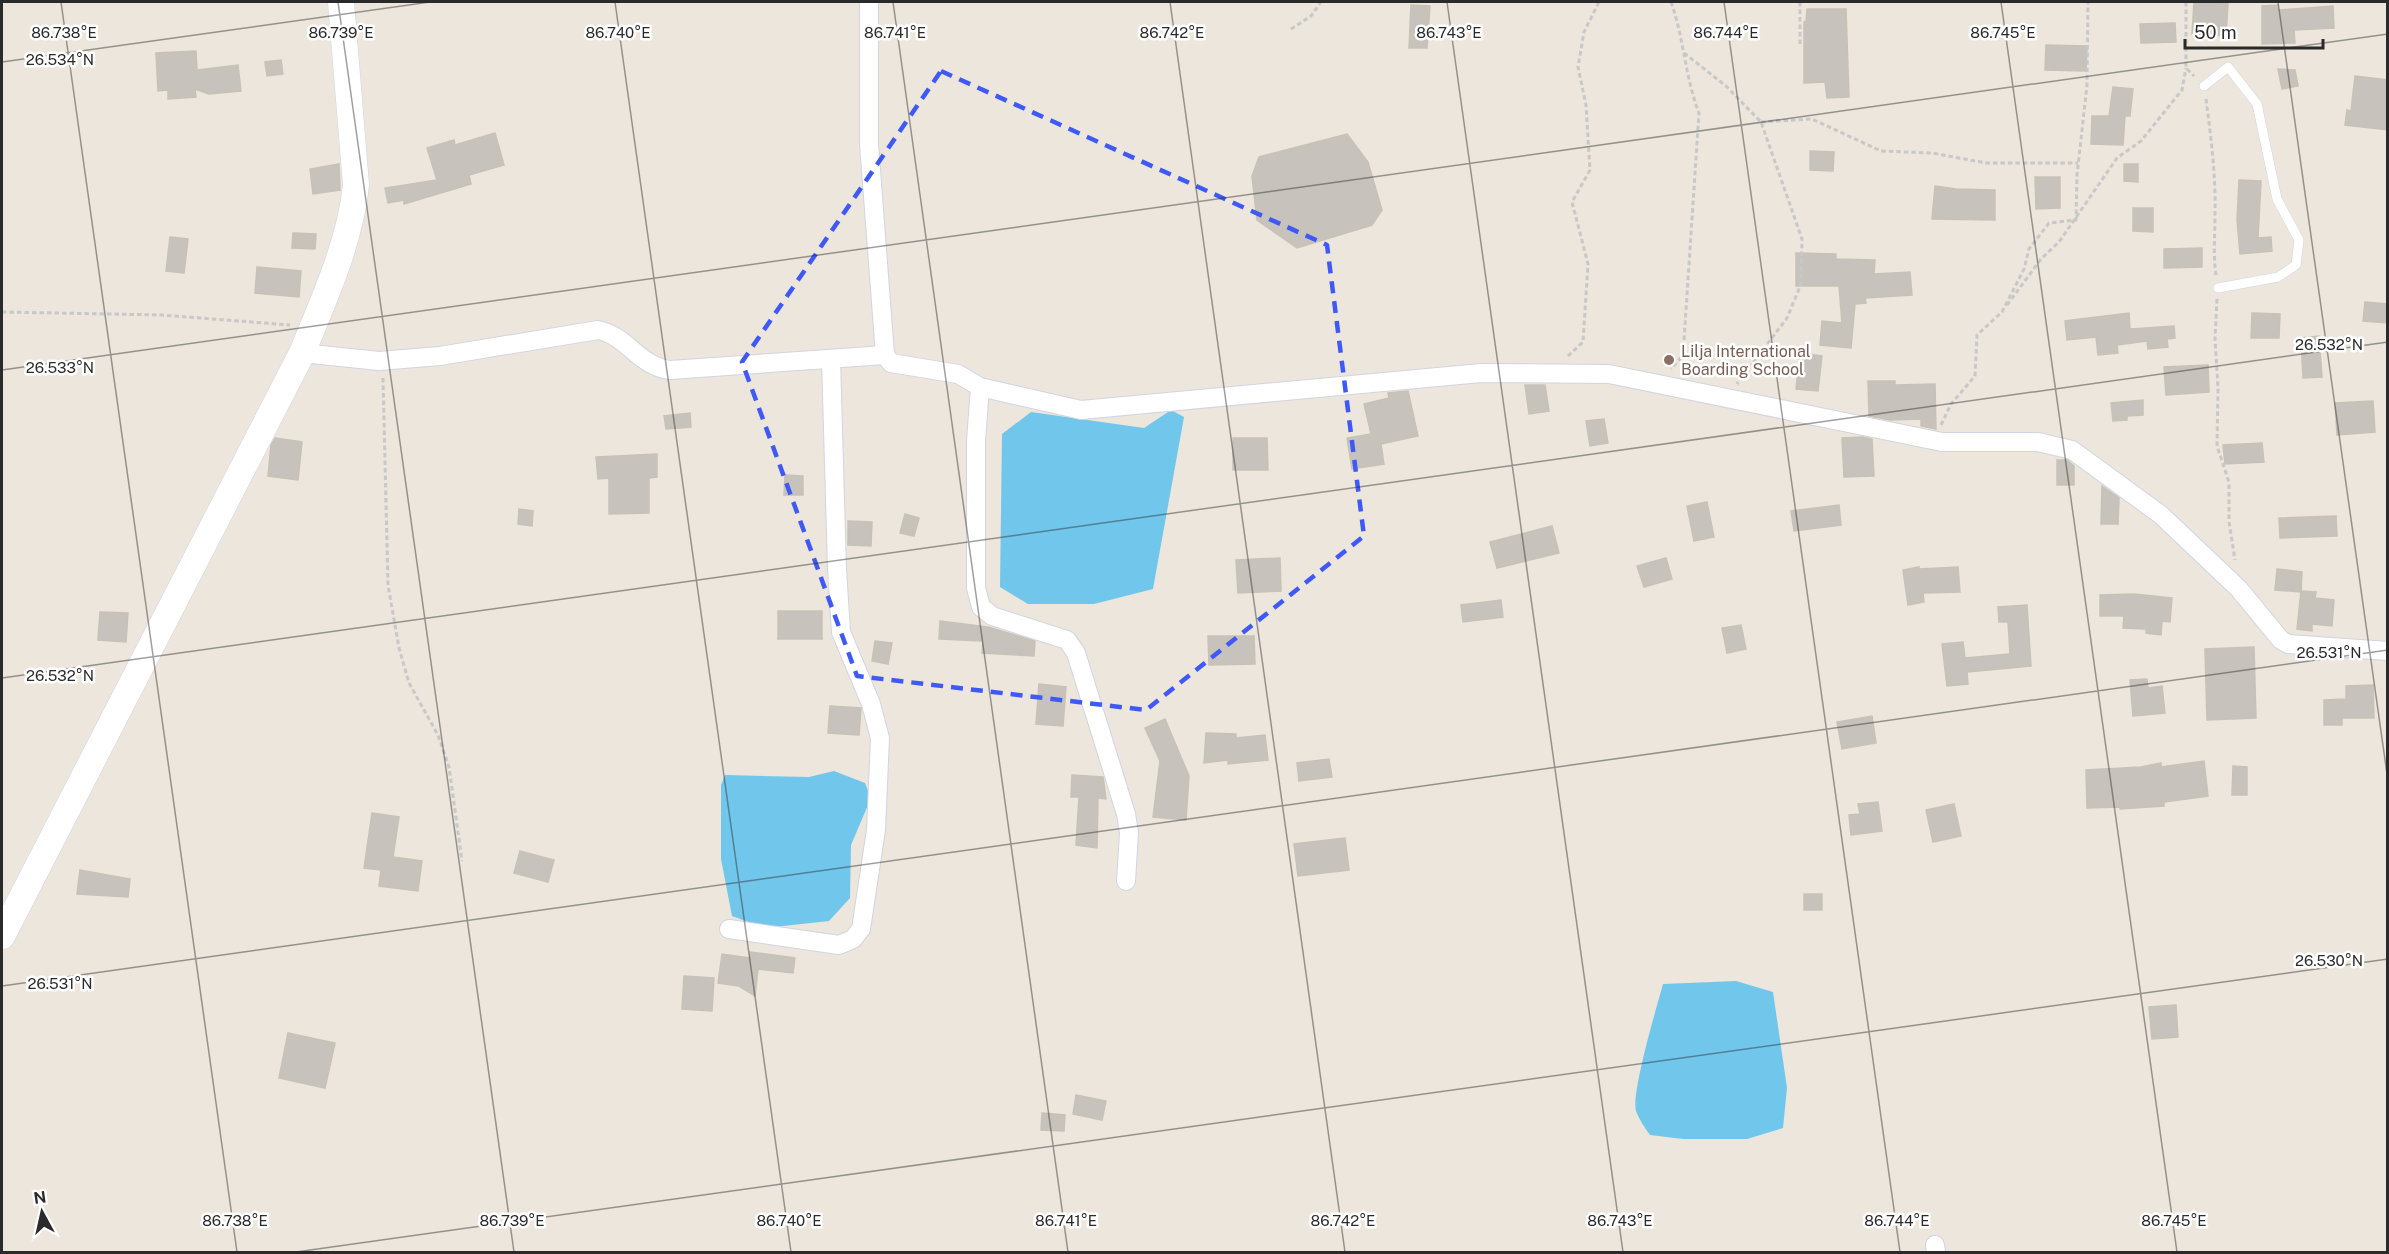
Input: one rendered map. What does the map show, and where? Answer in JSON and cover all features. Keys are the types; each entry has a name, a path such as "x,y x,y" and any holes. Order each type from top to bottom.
{"main road":[{"path":"2,936 302,353 314,325 348,229 356,185 341,2"}],"street":[{"path":"869,2 869,144 885,355"},
{"path":"302,353 379,361 440,356 598,330 611,335 658,369 885,355 897,365 958,374 980,387 1081,410 1481,373 1609,374 1933,440 2038,442 2072,450 2160,514 2239,589 2282,640 2299,647 2388,651"},
{"path":"729,929 840,945 853,939 861,929 876,830 880,738 871,704 841,632 831,358"},
{"path":"980,387 976,441 976,588 981,607 992,616 1067,640 1076,653 1126,814 1129,832 1126,881"}],"lane":[{"path":"2204,86 2228,67 2257,104 2277,199 2299,240 2296,265 2278,277 2218,288"}],"path":[{"path":"1291,29 1311,16 1320,2"},
{"path":"1549,374 1583,342 1588,264 1572,202 1590,170 1586,105 1578,67 1584,32 1599,2"},
{"path":"1660,384 1683,355 1699,113 1689,88 1684,53 1671,2"},
{"path":"1800,2 1800,44"},
{"path":"2076,219 2078,163 2087,85 2088,2"},
{"path":"1684,53 1726,86 1761,122 1802,239 1801,284 1787,318 1726,398"},
{"path":"1933,440 1951,404 1975,376 1977,335 2002,312 2041,259 2059,242 2117,158 2141,141 2181,90 2186,68"},
{"path":"1761,122 1812,119 1881,151 1932,153 1986,163 2078,163"},
{"path":"2002,312 2024,269 2029,249 2049,223 2076,219"},
{"path":"2,312 162,315 314,325"},
{"path":"379,361 384,390 383,482 388,585 399,648 409,683 438,735 450,767 462,861"}],"highlighted area":[{"path":"941,71 1327,245 1364,536 1146,710 857,676 742,362"}],"water":[{"path":"1171,410 1184,417 1153,589 1094,604 1028,604 1000,587 1002,434 1031,412 1144,428"},
{"path":"834,771 865,783 871,798 851,845 850,898 829,921 765,928 732,916 721,859 721,785 725,775 809,777"},
{"path":"1736,981 1773,992 1787,1088 1783,1128 1747,1139 1683,1139 1650,1135 1637,1114 1635,1101 1645,1049 1663,984"}],"building":[{"path":"2194,2 2228,3 2226,36 2192,34"},
{"path":"1411,5 1430,6 1427,48 1409,48"},
{"path":"2278,5 2278,10 2333,6 2334,28 2294,30 2295,43 2262,44 2262,6"},
{"path":"1807,9 1846,9 1849,97 1827,98 1825,82 1804,83 1804,22"},
{"path":"2175,23 2176,42 2141,43 2140,24"},
{"path":"2046,45 2087,46 2086,71 2045,70"},
{"path":"196,51 197,70 238,65 241,91 209,94 195,89 196,97 168,99 168,90 158,91 156,53"},
{"path":"281,60 283,74 267,76 265,62"},
{"path":"2278,69 2295,70 2298,86 2282,89"},
{"path":"2355,76 2388,80 2388,130 2345,125 2347,110 2351,111"},
{"path":"2113,87 2133,89 2130,116 2125,116 2123,145 2091,144 2092,116 2109,116"},
{"path":"495,133 504,165 469,175 471,184 404,204 404,200 388,203 385,188 437,180 427,148 454,140 455,145"},
{"path":"1347,134 1368,162 1382,210 1372,225 1297,248 1257,220 1252,176 1259,157"},
{"path":"1810,151 1834,152 1833,171 1810,170"},
{"path":"339,164 340,190 313,194 310,169"},
{"path":"2124,164 2138,164 2138,182 2124,181"},
{"path":"2035,177 2060,177 2060,208 2036,209"},
{"path":"2239,180 2261,181 2258,238 2271,237 2272,251 2240,254 2237,220"},
{"path":"1935,186 1995,190 1995,220 1932,219"},
{"path":"2133,208 2153,208 2153,232 2133,231"},
{"path":"293,233 316,234 315,249 292,248"},
{"path":"170,237 188,239 184,273 166,271"},
{"path":"2202,248 2202,267 2164,268 2164,249"},
{"path":"1796,253 1836,254 1836,259 1875,260 1874,274 1910,272 1912,295 1865,298 1866,303 1855,304 1851,348 1820,345 1822,321 1842,323 1839,286 1796,286"},
{"path":"257,267 301,271 299,297 255,293"},
{"path":"2365,302 2388,304 2388,323 2363,321"},
{"path":"2129,313 2130,329 2174,326 2175,338 2167,339 2168,347 2148,349 2147,341 2117,345 2118,353 2098,355 2096,337 2067,340 2065,321"},
{"path":"2252,313 2280,314 2279,338 2251,338"},
{"path":"2319,336 2322,377 2303,378 2301,338"},
{"path":"1800,353 1822,356 1818,391 1796,389"},
{"path":"2208,365 2209,392 2166,395 2164,367"},
{"path":"1868,381 1895,381 1895,385 1935,384 1936,429 1921,426 1921,419 1890,420 1869,416"},
{"path":"1525,385 1545,385 1549,411 1529,414"},
{"path":"1408,391 1418,436 1381,444 1384,464 1352,469 1347,438 1371,434 1364,404 1389,398 1388,393"},
{"path":"2143,400 2143,415 2127,416 2127,420 2113,421 2111,403"},
{"path":"2373,401 2375,432 2337,435 2335,403"},
{"path":"690,413 691,427 666,429 664,416"},
{"path":"1604,419 1608,443 1590,446 1586,421"},
{"path":"275,438 302,442 298,480 268,476 271,445"},
{"path":"1233,438 1267,438 1268,470 1233,470"},
{"path":"1842,438 1872,439 1874,476 1844,477"},
{"path":"2262,443 2264,462 2225,464 2223,445"},
{"path":"657,454 657,477 649,478 649,513 609,514 609,478 598,479 596,457"},
{"path":"2057,460 2067,460 2074,466 2074,485 2057,485"},
{"path":"785,475 803,476 803,495 784,495"},
{"path":"2102,486 2119,498 2118,524 2101,524"},
{"path":"1707,502 1714,537 1694,541 1687,506"},
{"path":"1839,505 1841,525 1794,531 1791,511"},
{"path":"519,509 533,511 532,526 518,524"},
{"path":"905,514 919,518 914,536 900,533"},
{"path":"2336,516 2337,536 2280,538 2279,518"},
{"path":"848,521 872,522 871,546 848,545"},
{"path":"1552,526 1559,553 1497,568 1490,542"},
{"path":"1280,558 1281,591 1238,593 1236,560"},
{"path":"1666,558 1672,579 1644,587 1637,566"},
{"path":"1919,567 1919,569 1958,567 1960,592 1923,593 1924,602 1908,605 1903,570"},
{"path":"2277,569 2302,572 2301,592 2275,590"},
{"path":"2301,591 2316,592 2315,598 2334,600 2332,626 2312,624 2312,631 2297,629"},
{"path":"2134,594 2172,598 2170,622 2162,621 2161,635 2146,633 2146,629 2123,628 2124,616 2100,616 2100,595"},
{"path":"1501,600 1503,617 1463,622 1461,605"},
{"path":"2027,605 2031,666 1967,672 1968,684 1947,686 1942,644 1963,642 1965,658 2010,654 2008,622 1999,622 1998,607"},
{"path":"778,611 822,611 822,639 778,639"},
{"path":"100,612 128,613 126,642 98,640"},
{"path":"940,621 988,627 1035,641 1034,656 982,653 983,641 939,639"},
{"path":"1741,625 1746,649 1727,653 1722,628"},
{"path":"1208,636 1254,636 1255,664 1209,665"},
{"path":"875,641 892,643 888,664 872,661"},
{"path":"2254,647 2256,718 2207,720 2205,649"},
{"path":"2147,679 2148,688 2162,686 2165,713 2133,716 2130,680"},
{"path":"1039,684 1066,687 1063,726 1036,724"},
{"path":"2373,685 2374,718 2342,718 2342,725 2324,725 2324,700 2346,699 2346,686"},
{"path":"830,706 861,708 859,735 828,733"},
{"path":"1872,716 1876,743 1842,749 1837,722"},
{"path":"1165,719 1189,776 1186,820 1153,817 1160,761 1145,728"},
{"path":"1206,733 1236,734 1236,738 1265,735 1268,760 1228,764 1228,760 1204,763"},
{"path":"1329,759 1332,777 1299,781 1297,763"},
{"path":"2204,761 2208,796 2164,802 2164,806 2120,809 2120,807 2087,808 2086,770 2141,767 2161,763 2161,767"},
{"path":"2233,766 2247,767 2247,795 2232,795"},
{"path":"1072,775 1103,777 1106,799 1098,798 1097,848 1076,845 1079,797 1071,797"},
{"path":"1878,802 1882,831 1851,835 1849,815 1860,814 1858,804"},
{"path":"1954,804 1961,836 1933,842 1926,810"},
{"path":"372,813 399,817 393,857 422,861 418,891 379,886 381,870 364,868"},
{"path":"1345,838 1349,870 1298,876 1294,844"},
{"path":"520,851 554,860 548,882 514,873"},
{"path":"80,870 130,879 128,897 77,894"},
{"path":"1804,894 1822,894 1822,910 1804,910"},
{"path":"750,952 795,958 793,973 758,969 755,996 739,986 718,983 722,954 750,958"},
{"path":"684,976 714,978 712,1011 682,1009"},
{"path":"2176,1005 2178,1037 2152,1039 2149,1007"},
{"path":"288,1033 335,1043 325,1088 279,1078"},
{"path":"1076,1095 1106,1101 1102,1120 1073,1114"},
{"path":"1042,1113 1065,1115 1064,1131 1041,1130"}],"place":[{"name":"Lilja International Boarding School","path":"1669,360"}]}
